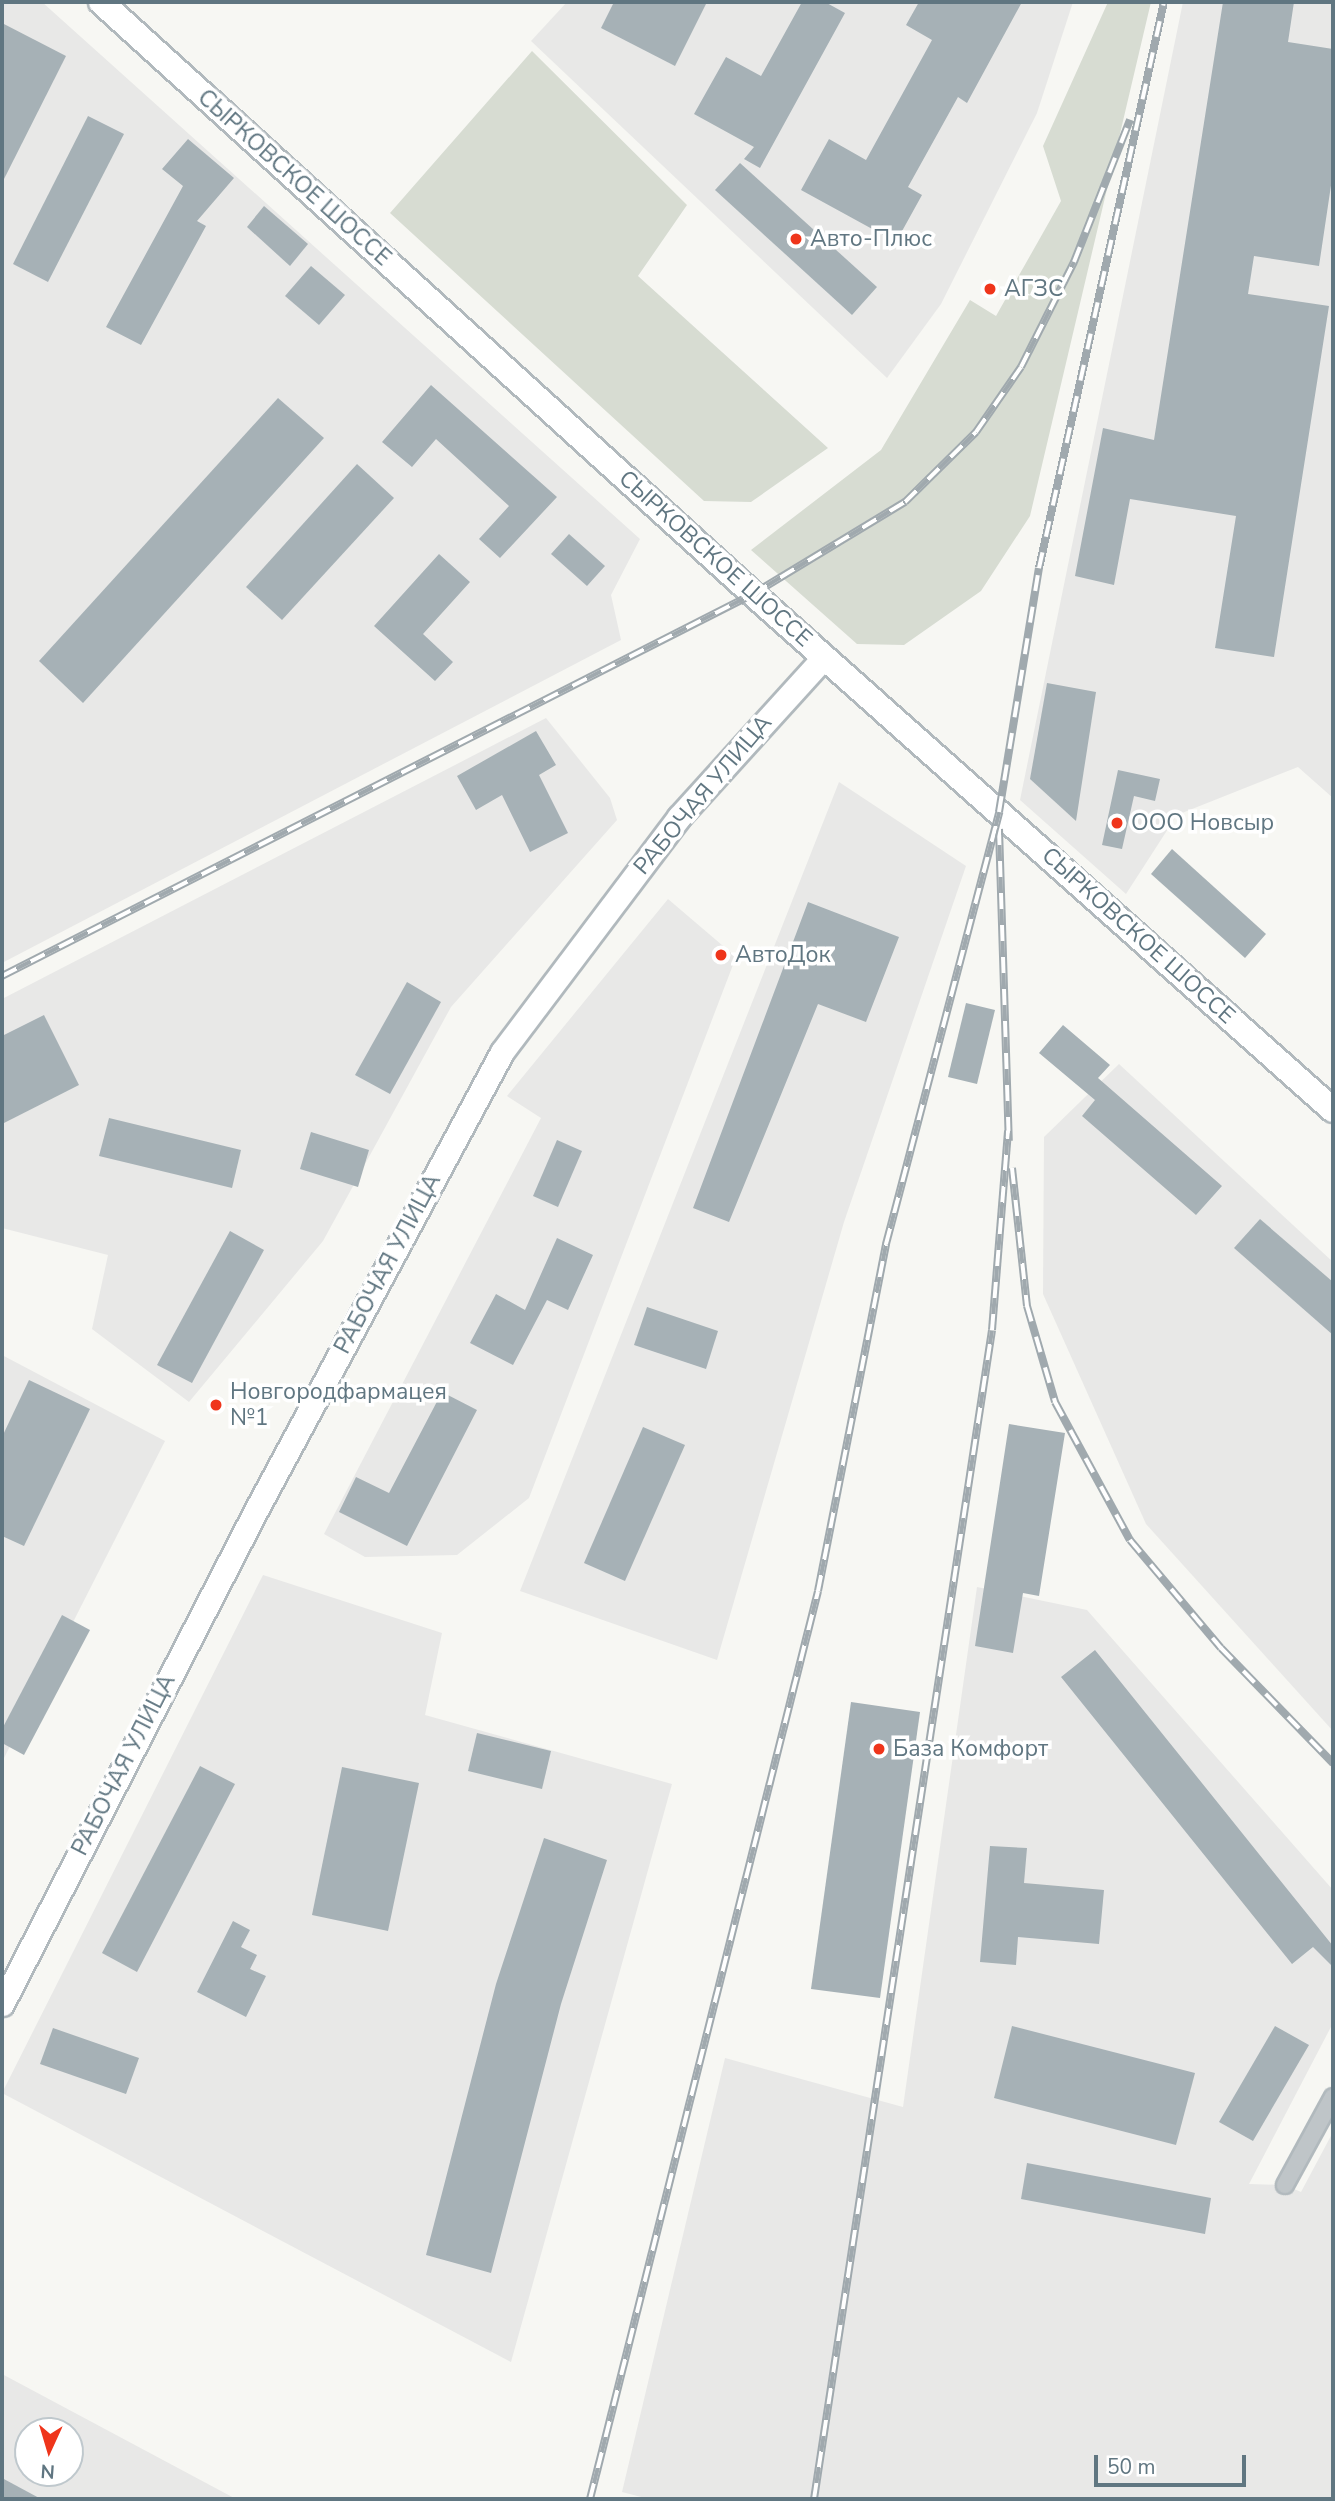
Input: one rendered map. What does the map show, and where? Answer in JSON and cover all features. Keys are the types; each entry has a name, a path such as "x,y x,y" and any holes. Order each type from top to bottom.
{"main road":[{"name":"СЫРКОВСКОЕ ШОССЕ","path":"101,2 824,657 1333,1110"},
{"name":"РАБОЧАЯ УЛИЦА","path":"2,2004 254,1514 502,1052 679,817 824,657"}],"street":[{"path":"1286,2185 1333,2097"}],"shaded area":[{"path":"2,2 42,2 640,539 611,595 621,640 2,963"},
{"path":"567,2 1073,2 1037,113 941,304 887,378 531,41"},
{"path":"1108,2 1151,2 1030,516 981,591 904,645 857,644 751,550 881,450 970,300 996,316 1061,201 1043,146"},
{"path":"1183,2 1333,2 1333,798 1298,767 1177,815 1126,894 1020,800"},
{"path":"532,51 687,205 638,276 828,448 751,502 704,501 390,213"},
{"path":"546,718 610,798 617,820 451,1007 323,1241 189,1402 92,1329 108,1255 2,1228 2,999"},
{"path":"839,782 966,866 844,1222 717,1660 520,1591"},
{"path":"668,899 736,957 529,1498 457,1555 365,1557 324,1534 541,1118 507,1096"},
{"path":"1119,1064 1333,1262 1333,1731 1146,1524 1043,1294 1044,1137"},
{"path":"2,1355 165,1441 2,1762"},
{"path":"263,1575 442,1633 425,1715 672,1784 511,2362 2,2093"},
{"path":"977,1587 1087,1610 1333,1890 1333,2023 1249,2184 1285,2185 1301,2192 1333,2132 1333,2499 649,2499 622,2492 725,2058 903,2107"},
{"path":"2,2374 82,2417 14,2417 14,2487 84,2487 84,2418 236,2499 2,2499"}],"building":[{"path":"614,2 707,2 675,66 601,28"},
{"path":"802,2 825,2 845,13 760,168 744,159 754,147 694,114 726,57 761,76"},
{"path":"919,2 1022,2 967,103 958,97 908,187 922,195 896,242 801,190 829,139 866,160 932,40 906,25"},
{"path":"1223,2 1294,2 1288,42 1333,49 1333,172 1319,266 1254,256 1248,294 1329,306 1274,657 1215,648 1236,516 1130,499 1114,585 1075,576 1103,428 1154,440"},
{"path":"2,23 66,56 2,183"},
{"path":"88,116 124,134 48,282 13,264"},
{"path":"188,139 234,178 197,221 206,226 141,345 106,327 183,186 162,169"},
{"name":"Авто-Плюс","path":"740,163 877,287 852,315 715,190"},
{"path":"264,206 308,244 290,266 247,227"},
{"path":"311,266 345,295 319,325 285,296"},
{"path":"431,385 557,497 500,558 479,539 509,506 436,439 412,467 382,442"},
{"path":"278,398 324,438 83,703 39,661"},
{"path":"357,464 394,498 282,620 246,587"},
{"path":"569,534 605,566 587,586 551,554"},
{"path":"439,554 470,582 423,634 453,662 435,681 374,626"},
{"path":"1047,683 1096,692 1076,821 1030,779"},
{"path":"536,731 556,765 539,775 568,833 530,852 502,795 476,810 457,776"},
{"name":"ООО Новсыр","path":"1118,770 1160,779 1155,801 1134,796 1122,849 1102,845"},
{"path":"1172,849 1266,934 1245,958 1151,874"},
{"path":"808,902 899,937 866,1022 818,1004 729,1222 693,1208"},
{"path":"407,982 441,1002 390,1094 355,1075"},
{"path":"966,1003 995,1010 977,1084 948,1077"},
{"path":"44,1015 79,1085 2,1124 2,1036"},
{"path":"1063,1025 1110,1065 1098,1078 1222,1186 1196,1215 1082,1116 1095,1100 1039,1053"},
{"path":"109,1118 241,1150 232,1188 99,1156"},
{"path":"311,1132 369,1150 358,1187 300,1169"},
{"path":"557,1140 582,1151 558,1207 533,1196"},
{"path":"1260,1219 1333,1282 1333,1335 1234,1248"},
{"path":"230,1231 264,1250 192,1383 157,1365"},
{"path":"557,1238 593,1255 568,1310 547,1300 513,1365 470,1343 496,1294 525,1310"},
{"path":"647,1307 718,1331 706,1369 634,1345"},
{"path":"29,1380 90,1409 24,1546 2,1536 2,1437"},
{"path":"442,1392 477,1410 407,1546 339,1512 356,1477 389,1493"},
{"path":"1009,1424 1065,1433 1039,1596 1023,1593 1013,1653 975,1646"},
{"path":"643,1427 685,1445 625,1581 584,1563"},
{"path":"62,1615 90,1630 24,1755 2,1743 2,1729"},
{"path":"1095,1650 1333,1946 1333,1967 1313,1947 1292,1964 1061,1677"},
{"path":"851,1702 920,1712 880,1998 811,1989"},
{"path":"477,1733 551,1751 542,1789 468,1771"},
{"path":"200,1766 235,1784 137,1972 102,1953"},
{"path":"342,1767 419,1783 388,1931 312,1915"},
{"path":"544,1838 607,1860 561,2004 491,2273 426,2255 496,1984"},
{"path":"990,1846 1027,1848 1024,1883 1104,1890 1099,1944 1018,1937 1016,1965 980,1962"},
{"path":"233,1921 250,1930 241,1947 257,1955 250,1969 266,1976 246,2017 197,1992"},
{"path":"1012,2026 1195,2073 1176,2145 994,2098"},
{"path":"1275,2026 1309,2045 1253,2141 1219,2122"},
{"path":"53,2028 139,2058 126,2094 40,2064"},
{"path":"1027,2163 1211,2198 1205,2234 1021,2199"},
{"path":"2,2478 14,2487 41,2499 2,2499"}],"railway":[{"path":"590,2499 818,1591 886,1244 999,812 1039,568 1164,2"},
{"path":"2,976 753,594 905,502 976,432 1021,367 1074,262 1130,120"},
{"path":"999,829 1009,1141"},
{"path":"814,2499 992,1330 1008,1131"},
{"path":"1012,1168 1027,1306 1055,1402 1130,1540 1221,1648 1333,1763"}],"place":[{"name":"Авто-Плюс","path":"796,239"},
{"name":"АГЗС","path":"990,289"},
{"name":"ООО Новсыр","path":"1117,823"},
{"name":"АвтоДок","path":"721,955"},
{"name":"Новгородфармацея №1","path":"216,1405"},
{"name":"База Комфорт","path":"879,1749"}]}
